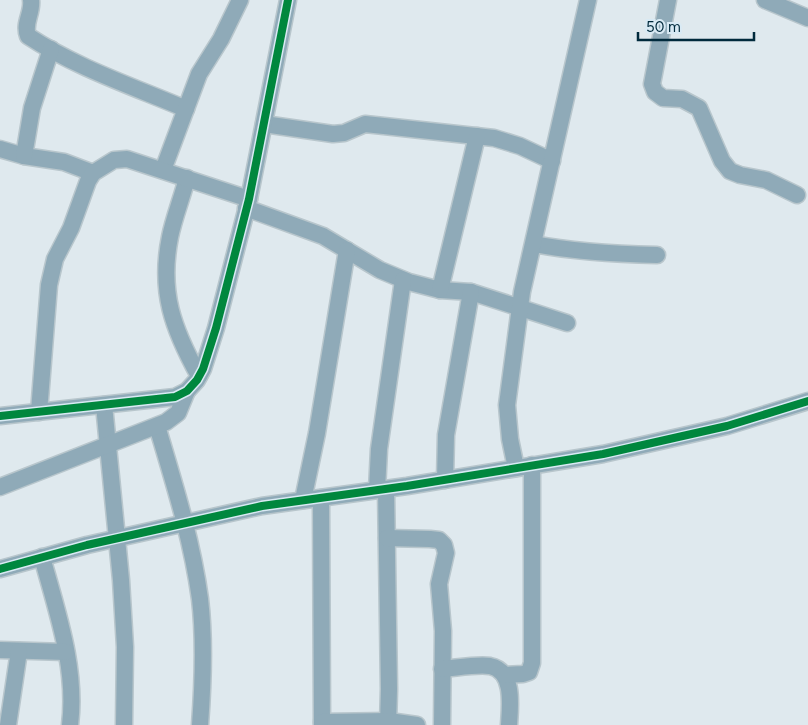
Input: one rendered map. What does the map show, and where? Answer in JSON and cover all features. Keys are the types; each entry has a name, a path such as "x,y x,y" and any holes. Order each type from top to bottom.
{"street":[{"path":"31,0 32,5 26,30 28,36 123,84 186,109"},
{"path":"164,170 199,74 221,39 240,0"},
{"path":"0,487 157,426 178,413 187,391 203,369 216,328 248,204 288,0"},
{"path":"516,468 510,439 507,404 520,308 588,0"},
{"path":"668,0 652,84 654,92 663,98 682,100 699,108 722,161 730,171 766,180 797,195"},
{"path":"765,0 808,18"},
{"path":"24,156 32,108 51,49"},
{"path":"264,124 333,134 344,133 365,124 372,124 477,136 506,141 552,162"},
{"path":"440,290 477,136"},
{"path":"0,149 24,156 64,162 93,173"},
{"path":"39,412 51,272 88,181 93,173 114,160 127,159 188,178 309,230 380,270 403,280 440,290 471,292 567,323"},
{"path":"188,178 170,236 166,282 173,324 199,376"},
{"path":"534,244 601,254 657,254"},
{"path":"303,500 317,433 347,250"},
{"path":"389,723 387,538 381,489 379,449 403,280"},
{"path":"445,480 446,435 471,292"},
{"path":"0,416 175,397 187,391"},
{"path":"0,569 116,538 262,506 445,480 603,454 727,426 808,400"},
{"path":"104,405 125,647 124,725"},
{"path":"157,426 185,523 200,602 202,665 200,725"},
{"path":"504,675 529,672 532,664 532,465"},
{"path":"321,498 322,723 417,725"},
{"path":"387,538 440,540 444,545 446,553 439,584 443,631 442,725"},
{"path":"42,557 60,619 66,652 72,692 70,725"},
{"path":"0,650 66,652"},
{"path":"8,725 20,651"},
{"path":"442,669 489,666 497,669 504,675 509,685 509,725"}],"cycle path":[{"path":"0,416 175,397 187,391 197,380 203,369 216,328 249,199 288,0"},
{"path":"0,569 87,545 262,506 407,486 603,454 727,426 808,401"}]}
